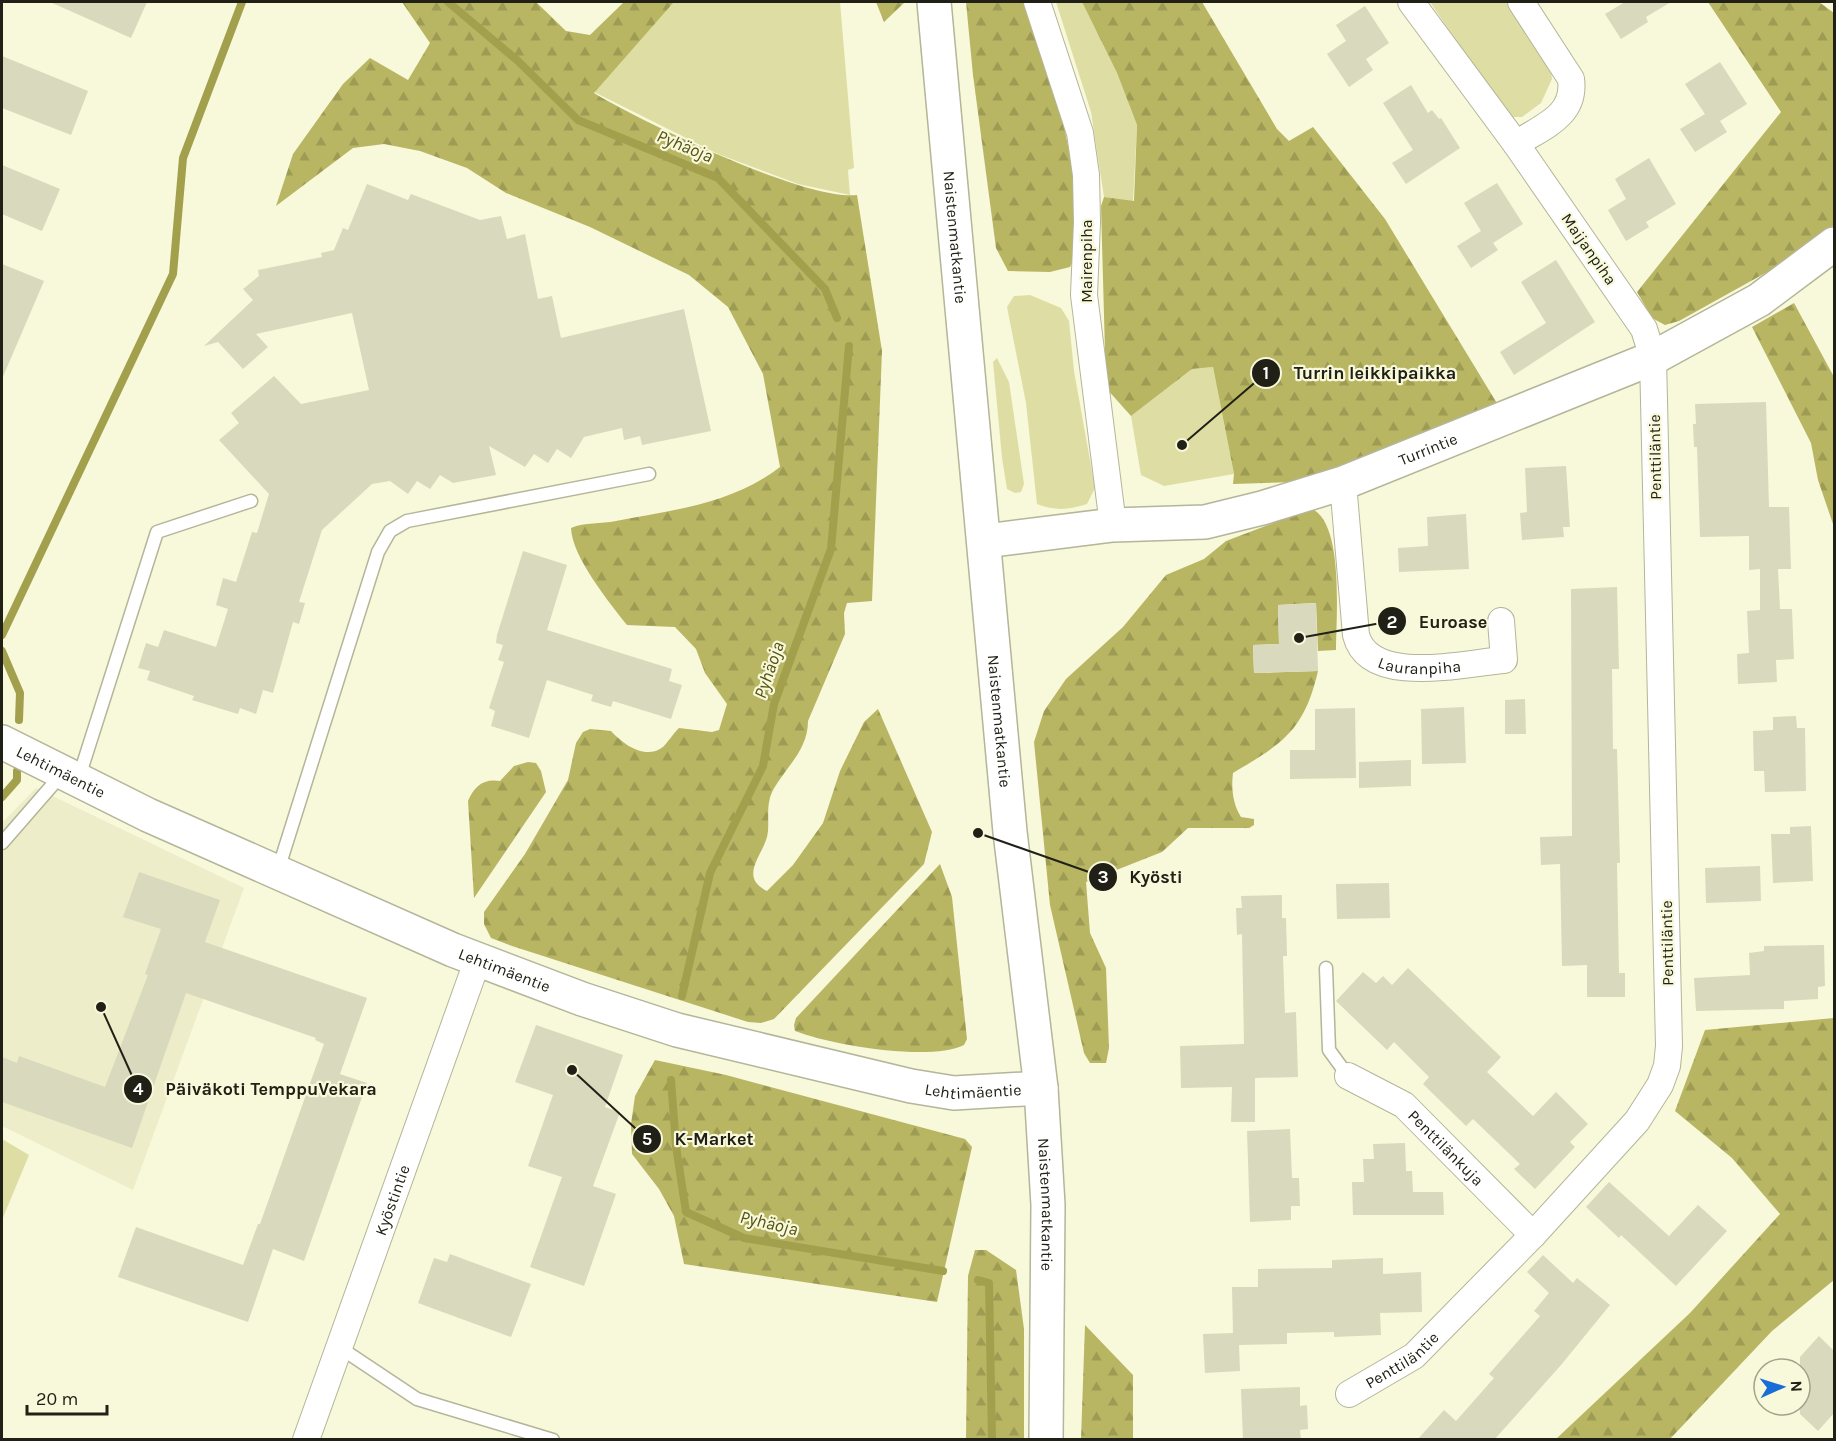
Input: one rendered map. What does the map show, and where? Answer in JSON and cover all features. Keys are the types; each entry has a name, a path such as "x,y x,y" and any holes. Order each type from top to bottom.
{"street":[{"name":"Naistenmatkantie","path":"934,2 1010,832 1041,1088 1048,1205 1046,1440"},
{"name":"Mairenpiha","path":"1037,2 1080,133 1086,175 1084,295 1113,525"},
{"name":"Maijanpiha","path":"1412,2 1516,144 1644,329 1653,358"},
{"path":"1516,144 1566,112 1573,91 1571,79 1521,2"},
{"name":"Turrintie","path":"985,541 1113,525 1205,522 1262,508 1343,483 1653,358 1759,300 1834,244"},
{"name":"Penttiläntie","path":"1349,1394 1414,1356 1533,1235 1637,1120 1652,1101 1667,1066 1669,1046 1653,358"},
{"name":"Lauranpiha","path":"1343,483 1356,636 1358,644 1368,657 1381,664 1409,668 1504,660 1501,621"},
{"name":"Lehtimäentie","path":"2,742 70,778 277,871 478,959 582,999 677,1030 871,1078 954,1093 1041,1088"},
{"name":"Kyöstintie","path":"306,1440 478,959"},
{"name":"Penttilänkuja","path":"1348,1076 1404,1105 1533,1235"}],"lane":[{"path":"277,871 378,552 390,531 407,521 649,474"},
{"path":"2,843 70,778 157,532 251,501"},
{"path":"1326,968 1329,1050 1348,1076"},
{"path":"339,1347 417,1399 553,1440"}],"shaded area":[{"path":"674,2 840,2 854,168 848,170 850,195 798,184 718,154 594,92"},
{"path":"1056,2 1082,2 1117,73 1137,125 1133,202 1104,197 1091,112"},
{"path":"1430,2 1507,2 1551,70 1552,79 1541,103 1522,117 1508,117"},
{"path":"1030,295 1061,308 1069,321 1074,371 1095,488 1087,504 1074,508 1056,509 1037,504 1026,403 1007,307 1014,296"},
{"path":"997,358 1009,382 1024,484 1021,492 1015,493 1007,489 1002,458 993,362"},
{"path":"1213,367 1234,474 1164,486 1141,475 1131,416 1192,369"},
{"path":"36,788 244,888 133,1190 2,1126 2,823"},
{"path":"2,1139 29,1155 2,1220"}],"green space":[{"path":"402,2 536,2 566,31 590,35 624,2 674,2 594,93 685,140 764,173 833,194 857,195 882,351 872,601 847,603 844,613 845,634 808,721 804,741 771,795 768,831 753,871 754,878 758,885 767,891 793,865 823,823 840,771 864,722 878,709 932,832 924,864 774,1019 761,1023 748,1022 512,946 491,938 484,924 484,912 525,854 568,780 576,743 583,732 590,729 611,731 634,749 656,751 663,747 679,728 712,732 719,730 727,704 705,673 696,649 675,627 627,625 584,565 573,540 571,528 701,504 742,490 780,467 763,374 728,307 689,275 590,227 506,193 467,168 420,151 384,144 353,148 276,206 293,154 343,84 370,58 408,80 430,43"},
{"path":"876,2 905,2 884,22"},
{"path":"966,2 1025,2 1056,88 1072,165 1076,254 1070,267 1050,272 1008,271 996,248 973,75"},
{"path":"1082,2 1202,2 1277,129 1289,141 1313,127 1385,219 1498,405 1406,446 1295,482 1233,484 1234,474 1213,367 1192,369 1131,416 1106,388 1101,206 1104,197 1134,201 1137,125 1117,73"},
{"path":"1708,2 1819,2 1834,13 1834,225 1778,266 1679,321 1665,325 1652,318 1637,292 1781,112"},
{"path":"1794,303 1834,377 1834,561 1833,524 1818,480 1811,443 1752,327"},
{"path":"1314,510 1324,520 1334,554 1337,596 1336,650 1318,651 1316,603 1278,605 1279,644 1253,645 1254,673 1318,671 1306,708 1289,733 1265,753 1233,773 1236,807 1241,817 1254,819 1254,825 1249,828 1188,828 1162,852 1086,882 1090,933 1106,968 1109,1048 1106,1063 1090,1063 1084,1053 1050,905 1034,742 1044,711 1066,679 1123,627 1166,575 1204,559 1226,541 1305,511"},
{"path":"528,762 536,763 541,771 546,792 474,898 468,801 480,784 494,780 500,781 514,766"},
{"path":"940,864 952,897 967,1039 964,1045 948,1050 928,1052 880,1050 795,1031 796,1018"},
{"path":"1834,1018 1834,1280 1772,1331 1670,1439 1556,1439 1690,1313 1780,1214 1732,1158 1675,1111 1705,1030"},
{"path":"655,1060 726,1075 965,1139 972,1147 937,1302 684,1264 674,1216 659,1189 632,1154 631,1124 635,1096"},
{"path":"975,1250 986,1250 1016,1270 1024,1329 1024,1439 966,1439 968,1276"},
{"path":"1085,1325 1133,1375 1133,1439 1081,1439"}],"building":[{"path":"50,2 147,2 131,38"},
{"path":"1625,2 1671,2 1646,17 1648,22 1621,39 1605,14"},
{"path":"1365,6 1389,43 1366,59 1373,70 1349,87 1327,54 1346,41 1336,25"},
{"path":"2,56 88,91 71,135 2,108"},
{"path":"1720,62 1747,104 1720,121 1727,132 1695,152 1680,129 1705,114 1685,84"},
{"path":"1411,85 1428,113 1432,110 1439,119 1441,118 1460,148 1406,184 1392,163 1413,150 1383,103"},
{"path":"1649,158 1676,204 1646,222 1649,227 1626,241 1608,210 1626,199 1615,179"},
{"path":"2,165 60,189 42,231 2,214"},
{"path":"1497,183 1523,224 1493,243 1498,250 1471,268 1457,246 1481,231 1464,203"},
{"path":"367,184 408,200 411,194 480,220 501,216 507,239 525,234 538,299 552,296 561,338 684,309 711,431 642,445 640,436 624,440 622,428 584,437 571,458 557,449 548,463 534,454 525,467 489,446 496,475 453,483 440,475 430,489 417,481 408,494 390,481 372,484 322,530 299,602 305,603 299,624 293,622 273,693 263,690 256,714 240,708 238,714 192,700 194,696 147,680 150,671 138,668 146,643 158,647 164,630 216,647 228,609 216,605 223,578 236,582 252,532 257,533 269,494 219,440 239,423 231,413 274,376 301,404 369,390 352,313 256,334 268,347 243,369 218,342 204,346 253,300 243,289 259,276 258,270 322,257 321,253 334,250 343,228 348,230"},
{"path":"1556,260 1595,322 1514,375 1500,352 1546,323 1521,282"},
{"path":"2,264 44,281 2,379"},
{"path":"1766,402 1769,507 1789,507 1791,569 1778,569 1780,609 1792,609 1794,659 1776,660 1777,682 1738,684 1737,654 1749,653 1747,611 1760,610 1760,569 1749,570 1749,536 1700,537 1697,447 1694,447 1693,424 1696,424 1695,404"},
{"path":"1566,466 1570,527 1563,527 1564,537 1522,540 1520,513 1527,512 1525,468"},
{"path":"1466,514 1469,569 1399,572 1398,548 1428,546 1427,517"},
{"path":"523,551 567,565 547,630 672,669 669,681 682,685 671,719 613,701 611,707 591,701 593,695 547,680 529,738 491,726 495,711 489,708 504,662 498,660 503,645 496,643 497,635"},
{"path":"1617,587 1619,669 1612,669 1613,749 1617,749 1620,863 1617,863 1619,973 1625,973 1625,997 1587,997 1587,965 1562,966 1560,864 1541,865 1540,837 1572,836 1571,589"},
{"path":"1316,603 1318,671 1254,673 1253,645 1279,644 1278,605"},
{"path":"1525,699 1526,734 1505,734 1505,700"},
{"path":"1464,707 1466,763 1422,764 1421,709"},
{"path":"1355,708 1356,778 1290,779 1290,750 1315,750 1315,709"},
{"path":"1796,716 1797,728 1805,728 1806,791 1765,792 1764,771 1754,771 1753,731 1773,730 1773,717"},
{"path":"1411,760 1411,786 1359,788 1359,762"},
{"path":"1811,826 1813,881 1773,883 1771,834 1790,834 1790,827"},
{"path":"1760,866 1761,901 1706,903 1705,868"},
{"path":"139,872 220,900 205,942 367,998 340,1074 367,1083 304,1261 273,1249 248,1322 118,1277 136,1227 243,1265 258,1224 260,1224 324,1044 315,1040 316,1038 186,993 132,1148 2,1102 2,1057 17,1063 19,1056 105,1087 148,975 145,974 161,929 123,917"},
{"path":"1389,883 1390,918 1337,919 1336,884"},
{"path":"1282,895 1282,918 1286,918 1287,956 1283,956 1285,1013 1296,1012 1298,1077 1255,1078 1255,1122 1231,1122 1232,1087 1181,1088 1180,1046 1244,1044 1242,934 1237,935 1236,908 1242,908 1241,896"},
{"path":"1824,945 1825,986 1818,987 1818,999 1784,1001 1784,1009 1696,1011 1694,978 1750,975 1749,953 1764,951 1764,946"},
{"path":"1408,968 1501,1057 1487,1072 1533,1116 1556,1092 1588,1124 1570,1142 1575,1147 1535,1189 1514,1169 1520,1164 1473,1119 1466,1126 1423,1084 1429,1077 1394,1042 1387,1050 1336,1001 1363,972 1376,983 1383,976 1392,985"},
{"path":"536,1025 623,1055 605,1107 620,1112 593,1186 616,1194 584,1286 530,1267 562,1177 528,1166 553,1095 515,1082"},
{"path":"1290,1129 1292,1178 1299,1178 1300,1206 1291,1206 1291,1220 1250,1222 1247,1131"},
{"path":"1405,1143 1406,1171 1412,1171 1413,1192 1443,1192 1444,1215 1353,1215 1352,1182 1364,1182 1363,1159 1374,1159 1373,1144"},
{"path":"1609,1182 1669,1236 1698,1205 1727,1231 1676,1286 1621,1235 1619,1238 1586,1207"},
{"path":"450,1254 531,1284 511,1337 418,1303 434,1258 447,1262"},
{"path":"1543,1255 1573,1283 1577,1278 1610,1305 1561,1365 1494,1440 1417,1440 1444,1410 1456,1421 1494,1378 1489,1374 1540,1316 1534,1311 1549,1293 1527,1272"},
{"path":"1383,1258 1383,1274 1421,1272 1422,1312 1380,1313 1381,1335 1334,1337 1334,1332 1287,1333 1287,1344 1239,1345 1240,1371 1205,1373 1203,1334 1233,1333 1232,1287 1258,1287 1258,1269 1332,1268 1332,1260"},
{"path":"1819,1336 1834,1351 1834,1413 1818,1431 1803,1417 1812,1417 1812,1357 1800,1357"},
{"path":"1300,1387 1300,1406 1307,1405 1308,1429 1300,1430 1301,1440 1243,1440 1241,1389"}],"waterway":[{"path":"2,635 173,274 183,158 242,2"},
{"name":"Pyhäoja","path":"448,2 518,61 578,120 718,178 825,289 837,318"},
{"name":"Pyhäoja","path":"682,996 710,873 763,766 774,704 831,549 849,346"},
{"path":"2,651 20,693 19,720"},
{"path":"2,797 17,780 17,771"},
{"name":"Pyhäoja","path":"671,1080 676,1146 686,1212 744,1238 943,1271"},
{"name":"Pyhäoja","path":"978,1280 989,1283 992,1440"}],"place":[{"name":"Turrin leikkipaikka","path":"1182,445"},
{"name":"Euroase","path":"1299,638"},
{"name":"Kyösti","path":"978,833"},
{"name":"Päiväkoti TemppuVekara","path":"101,1007"},
{"name":"K-Market","path":"572,1070"}]}
